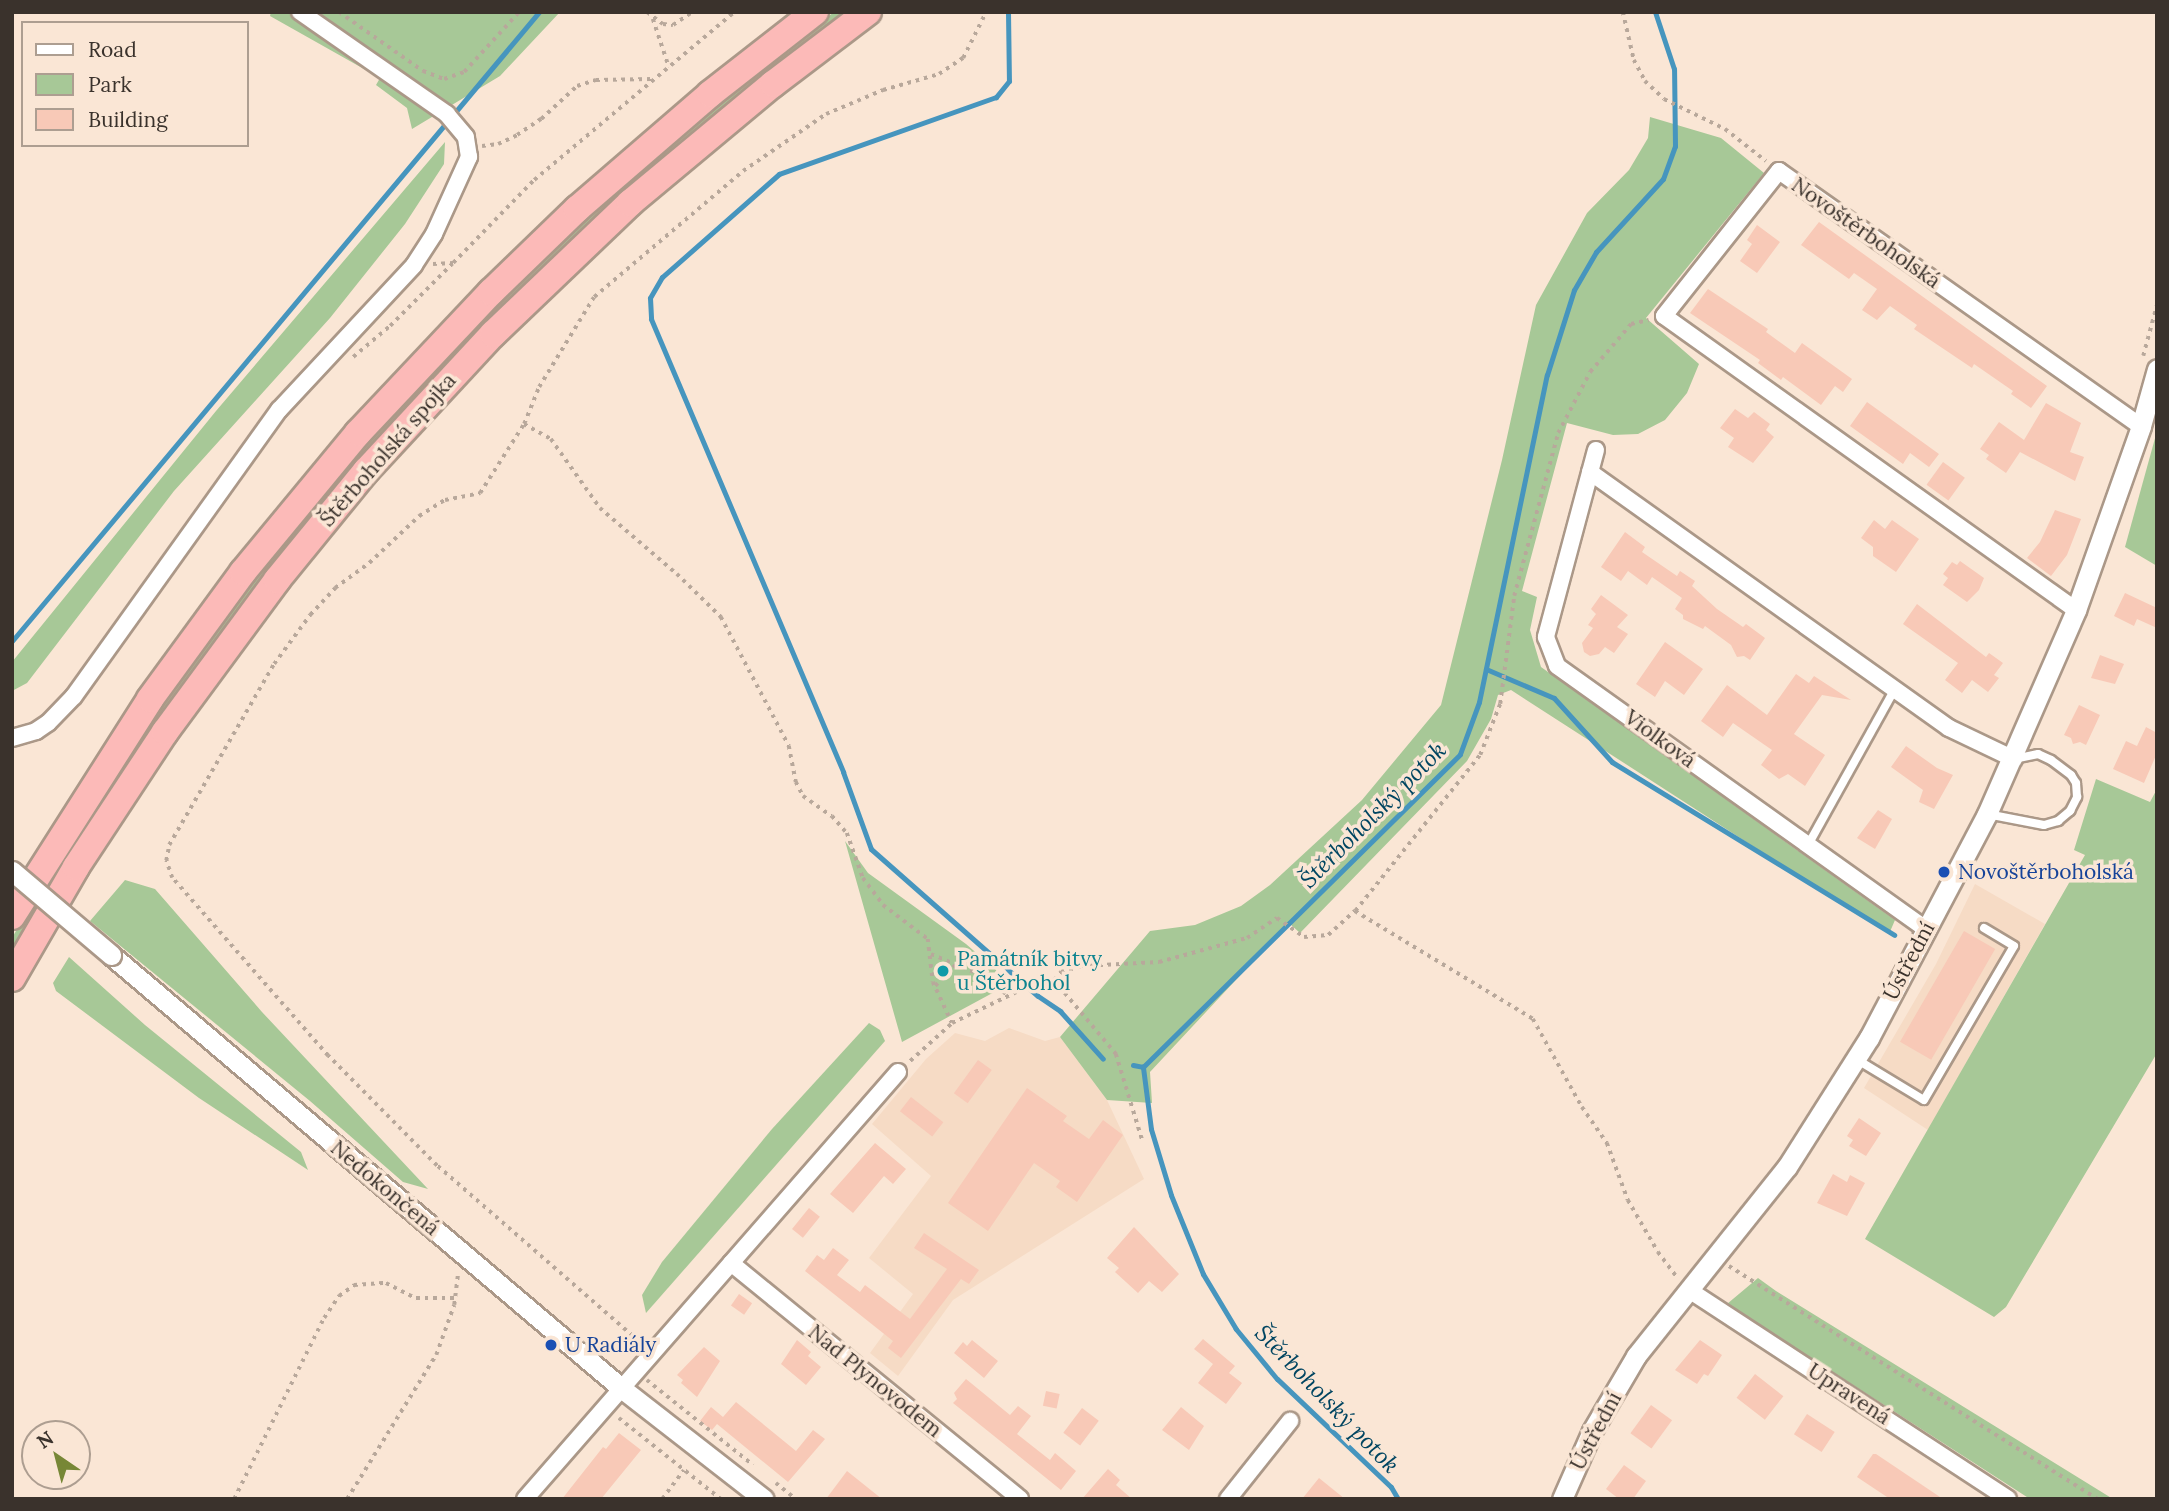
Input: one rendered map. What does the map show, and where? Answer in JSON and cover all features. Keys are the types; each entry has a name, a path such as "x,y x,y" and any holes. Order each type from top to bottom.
{"highway":[{"name":"Štěrboholská spojka","path":"12,916 97,778 150,699 243,572 358,433 491,292 577,209 710,94 816,12"},
{"name":"Štěrboholská spojka","path":"12,978 76,867 165,732 277,580 366,471 493,334 610,222 772,84 867,12"}],"street":[{"path":"12,738 36,731 48,723 74,696 279,410 414,265 449,202 469,158 470,148 451,118 300,12"},
{"name":"Novoštěrboholská","path":"1664,316 1779,172 2141,426"},
{"path":"1664,316 2076,610"},
{"name":"Ústřední","path":"1562,1499 1592,1431 1636,1356 1787,1167 1856,1059 1987,814 2014,758 2076,610 2141,426 2157,369"},
{"name":"Violková","path":"1596,450 1546,637 1557,666 1926,929"},
{"path":"1590,472 1949,727 2014,758"},
{"name":"Nedokončená","path":"12,871 620,1387 764,1499"},
{"path":"525,1499 620,1387 898,1072"},
{"name":"Nad Plynovodem","path":"731,1263 1020,1499"},
{"name":"Upravená","path":"1689,1290 2008,1499"},
{"path":"1228,1499 1290,1422"}],"lane":[{"path":"1808,845 1895,689"},
{"path":"1987,814 2044,825 2059,821 2070,811 2077,797 2076,783 2071,775 2051,760 2038,754 2014,758"},
{"path":"1856,1059 1924,1100 2014,946 1984,928"}],"path":[{"path":"339,12 423,71 444,79 464,72 519,12"},
{"path":"647,12 652,18 669,67"},
{"path":"652,18 663,24 673,25 692,12"},
{"path":"349,361 390,326 534,180 734,12"},
{"path":"651,1352 437,1166 377,1107 172,878 166,861 169,845 237,724 274,664 310,615 335,588 369,563 419,516 445,500 480,493 524,424 539,387 594,297 743,172 825,114 883,90 939,74 963,58 986,12"},
{"path":"1623,12 1634,60 1646,81 1664,99 1725,129 1779,172"},
{"path":"470,148 498,144 517,135 541,119 577,86 596,80 654,79"},
{"path":"414,265 453,263"},
{"path":"898,1072 952,1023 1035,983 1054,980 1061,972 1082,966 1159,962 1247,938 1277,918 1304,937 1328,935 1355,911 1480,755 1500,704 1514,596 1558,433 1590,372 1631,324 1664,316"},
{"path":"524,424 551,439 600,508 677,574 721,617 789,746 796,782 803,796 832,816 847,833 863,878 883,905 928,939 935,986 952,1023"},
{"path":"1355,911 1533,1019 1582,1107 1607,1143 1628,1200 1658,1252 1689,1290"},
{"path":"931,954 983,976 1009,996"},
{"path":"935,986 956,964"},
{"path":"1054,980 1116,1054 1142,1139"},
{"path":"1716,1257 2097,1499"},
{"path":"347,1499 436,1355 455,1298 459,1267"},
{"path":"234,1499 324,1318 338,1296 354,1285 378,1283 402,1288 416,1298 455,1298"},
{"path":"635,1370 764,1473"},
{"path":"662,1499 685,1470"},
{"path":"774,1482 796,1499"}],"shaded area":[{"path":"1975,884 2045,924 1928,1130 1864,1088 1936,964"},
{"path":"1009,1028 1045,1041 1060,1037 1107,1100 1144,1179 953,1300 898,1376 870,1353 913,1294 869,1258 931,1176 872,1124 926,1059 955,1033 985,1041"}],"green space":[{"path":"271,12 560,12 500,76 412,129 407,108 376,85 380,78 270,16"},
{"path":"834,12 847,12 750,87 644,176 537,274 432,380 253,592 174,699 51,888 44,882 203,642 338,473 480,318 638,169"},
{"path":"1650,117 1721,138 1764,173 1646,318 1699,364 1687,393 1665,420 1638,434 1613,435 1567,423 1522,591 1537,597 1530,630 1541,667 1895,920 1889,934 1511,690 1498,695 1491,719 1467,761 1300,933 1289,923 1150,1072 1152,1103 1107,1100 1060,1037 1150,931 1195,925 1241,906 1270,885 1362,800 1441,705 1502,460 1536,305 1587,213 1629,170 1648,138"},
{"path":"445,142 444,164 405,224 330,318 174,491 27,683 12,691 12,662 216,411"},
{"path":"2157,431 2157,566 2125,547"},
{"path":"2096,779 2150,802 2157,789 2157,1053 2006,1307 1994,1317 1865,1239 2085,855 2074,850"},
{"path":"845,841 868,873 966,944 1011,983 902,1042"},
{"path":"125,880 155,889 262,1012 428,1189 403,1182 310,1101 90,921"},
{"path":"29,908 37,914 12,957 12,938"},
{"path":"69,957 145,1025 301,1152 308,1170 199,1098 56,991 53,983"},
{"path":"869,1023 880,1030 885,1041 646,1313 642,1295 662,1262 772,1129"},
{"path":"1758,1278 2113,1499 2030,1499 1727,1304"}],"building":[{"path":"1819,222 2047,386 2031,408 2011,394 2013,391 1974,364 1972,368 1914,329 1917,325 1890,306 1877,320 1862,310 1877,289 1854,273 1849,279 1801,245"},
{"path":"1757,225 1780,242 1757,273 1740,261 1752,244 1747,240"},
{"path":"1708,289 1768,329 1766,332 1795,353 1802,343 1852,379 1843,392 1835,386 1821,405 1783,377 1781,380 1758,363 1760,360 1690,313"},
{"path":"1867,402 1939,454 1929,467 1910,453 1903,464 1850,426"},
{"path":"2046,403 2081,423 2070,452 2084,457 2075,481 2020,452 2006,473 1986,459 1989,455 1980,449 1999,422 2024,440"},
{"path":"1735,409 1748,418 1754,412 1770,424 1766,430 1774,437 1753,463 1728,447 1734,438 1720,428"},
{"path":"1943,462 1965,478 1948,501 1927,485"},
{"path":"2055,510 2081,519 2067,555 2051,576 2027,558 2040,542"},
{"path":"1874,520 1885,529 1892,520 1919,539 1896,572 1873,556 1873,547 1861,538"},
{"path":"1625,532 1645,547 1642,552 1677,576 1680,571 1695,581 1692,586 1717,609 1743,627 1746,624 1765,638 1750,660 1744,656 1737,657 1731,645 1705,626 1703,629 1683,619 1683,615 1675,609 1682,598 1652,577 1647,585 1628,571 1621,581 1601,567"},
{"path":"1960,561 1984,578 1979,590 1967,602 1943,585 1948,578 1943,574 1952,562 1957,565"},
{"path":"2125,593 2157,608 2157,628 2137,619 2134,626 2114,616"},
{"path":"1601,595 1628,615 1617,627 1628,634 1614,653 1605,647 1599,654 1590,656 1584,652 1582,643 1593,628 1588,625 1596,614 1591,609"},
{"path":"1917,604 1986,657 1989,653 2003,663 1994,675 1999,678 1988,692 1972,680 1962,693 1945,680 1958,663 1903,624"},
{"path":"1665,642 1703,669 1684,695 1665,681 1655,697 1636,684"},
{"path":"2100,655 2124,664 2115,684 2091,678"},
{"path":"1796,674 1809,683 1814,676 1851,700 1822,695 1794,734 1825,755 1805,786 1788,774 1779,779 1761,765 1772,750 1733,723 1723,737 1701,721 1727,685 1767,715"},
{"path":"2079,705 2100,715 2086,745 2080,742 2073,744 2071,738 2064,735"},
{"path":"2146,727 2157,733 2157,753 2144,783 2113,769 2126,741 2137,746"},
{"path":"1906,746 1937,768 1953,775 1934,809 1919,802 1923,790 1891,767"},
{"path":"1878,810 1892,819 1875,849 1857,838"},
{"path":"1964,931 1995,949 1931,1060 1900,1042"},
{"path":"978,1060 992,1070 968,1103 954,1093"},
{"path":"1027,1088 1067,1116 1063,1121 1089,1139 1103,1120 1123,1135 1077,1202 1056,1187 1060,1181 1034,1163 988,1231 948,1203"},
{"path":"911,1097 943,1122 932,1136 900,1111"},
{"path":"1859,1118 1881,1133 1866,1156 1849,1146 1853,1140 1847,1136"},
{"path":"875,1143 906,1169 893,1184 884,1176 853,1213 830,1194"},
{"path":"1833,1174 1847,1182 1850,1175 1865,1183 1847,1216 1817,1203"},
{"path":"809,1208 820,1217 803,1238 792,1229"},
{"path":"1134,1227 1179,1274 1162,1292 1149,1281 1138,1293 1115,1272 1119,1268 1107,1258"},
{"path":"924,1233 979,1270 969,1284 961,1279 901,1358 888,1348 893,1341 805,1271 817,1255 824,1260 833,1248 849,1260 837,1275 860,1292 865,1285 910,1319 947,1269 914,1248"},
{"path":"739,1294 752,1303 744,1315 731,1305"},
{"path":"1203,1339 1235,1366 1229,1373 1242,1383 1226,1404 1198,1383 1213,1364 1194,1349"},
{"path":"797,1340 811,1352 808,1356 821,1367 806,1385 781,1364"},
{"path":"972,1340 998,1361 984,1378 954,1353 963,1342 967,1346"},
{"path":"1700,1340 1722,1355 1708,1376 1704,1374 1697,1384 1675,1370"},
{"path":"704,1347 720,1361 697,1397 681,1383 683,1380 677,1375"},
{"path":"1755,1374 1783,1396 1765,1420 1737,1398"},
{"path":"966,1379 1010,1415 1018,1406 1031,1416 1017,1434 1050,1460 1055,1453 1076,1471 1061,1490 953,1403 957,1399 954,1393"},
{"path":"1046,1391 1060,1394 1057,1409 1043,1406"},
{"path":"736,1402 796,1451 813,1430 825,1439 788,1482 717,1424 712,1430 700,1421 711,1407 723,1417"},
{"path":"1651,1405 1672,1420 1651,1449 1630,1433"},
{"path":"1181,1407 1204,1426 1189,1450 1162,1430"},
{"path":"1082,1408 1099,1421 1080,1445 1063,1433"},
{"path":"1807,1414 1835,1432 1822,1452 1794,1434"},
{"path":"619,1433 641,1450 601,1499 562,1499 603,1447 606,1449"},
{"path":"1873,1454 1943,1499 1890,1499 1857,1477"},
{"path":"1624,1465 1646,1481 1633,1499 1619,1499 1606,1489"},
{"path":"1108,1469 1120,1480 1116,1485 1132,1499 1082,1499"},
{"path":"847,1471 882,1499 826,1499"},
{"path":"1319,1478 1345,1499 1302,1499"}],"waterway":[{"path":"12,641 539,12"},
{"path":"1008,12 1009,81 996,97 779,174 662,277 650,298 651,319 843,772 871,849 1038,996 1060,1011 1103,1059"},
{"name":"Štěrboholský potok","path":"1398,1499 1391,1487 1277,1379 1236,1329 1203,1274 1171,1195 1151,1129 1143,1067 1460,754 1479,702 1547,375 1574,290 1596,252 1663,179 1675,146 1674,69 1655,12"},
{"path":"1486,669 1554,698 1612,762 1894,935"},
{"path":"1133,1065 1143,1067"}],"place":[{"name":"Novoštěrboholská","path":"1944,872"},
{"name":"Památník bitvy u Štěrbohol","path":"943,971"},
{"name":"U Radiály","path":"551,1345"}]}
